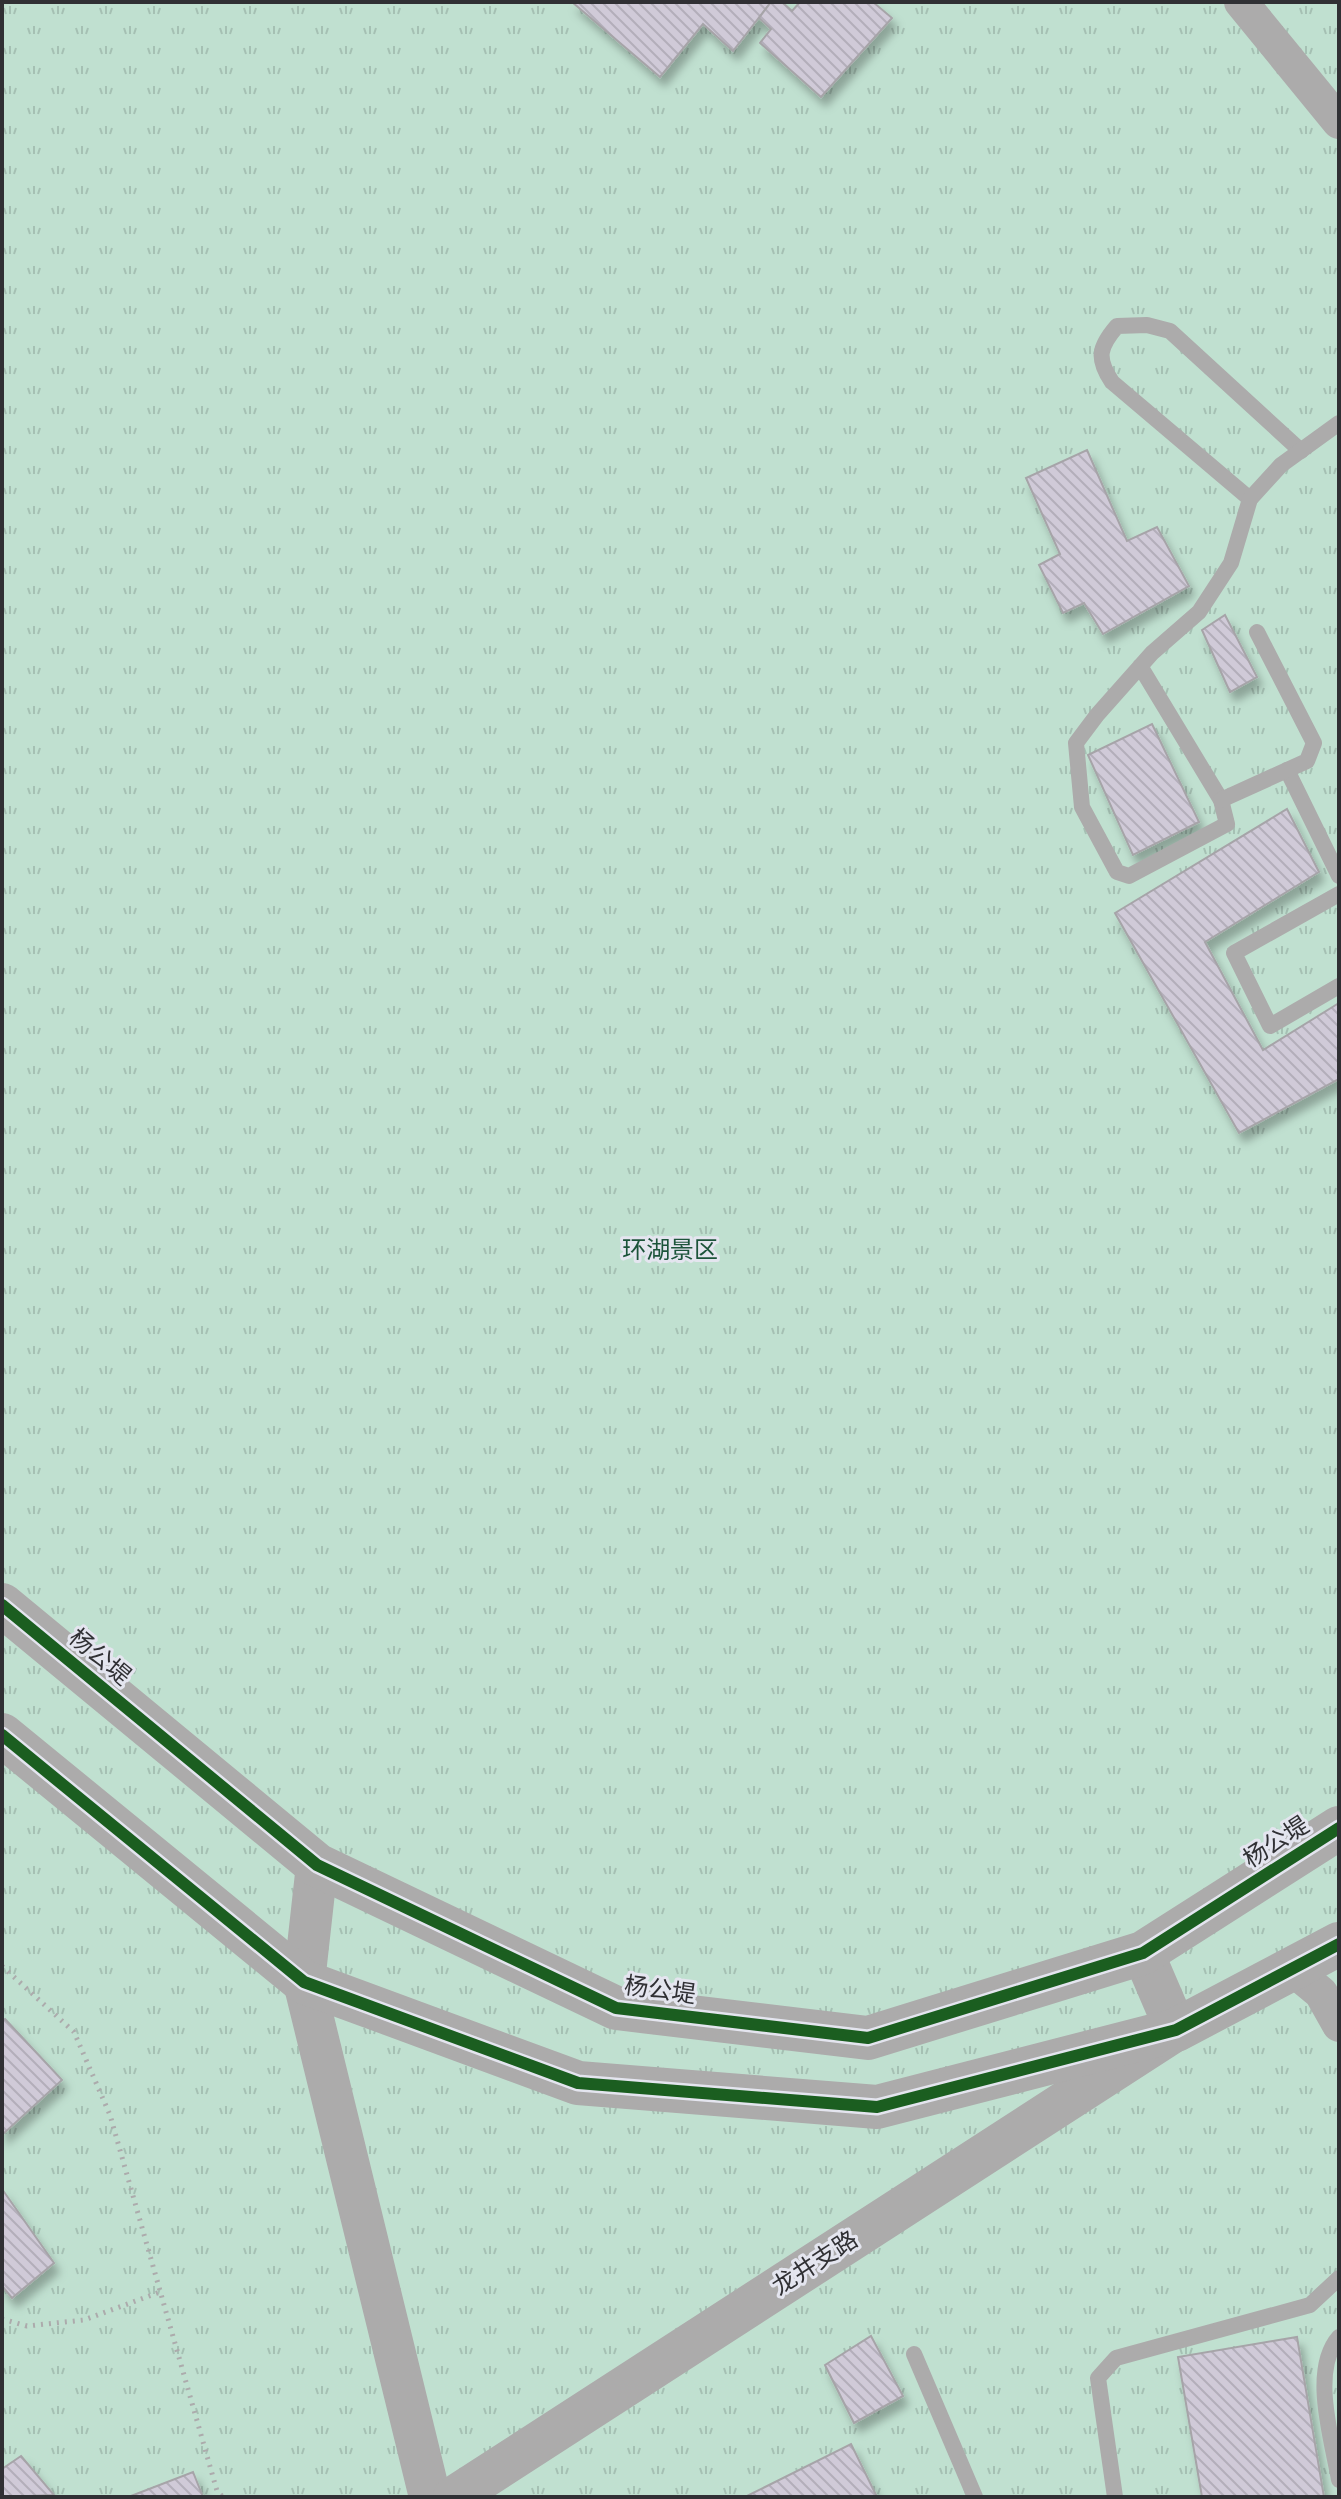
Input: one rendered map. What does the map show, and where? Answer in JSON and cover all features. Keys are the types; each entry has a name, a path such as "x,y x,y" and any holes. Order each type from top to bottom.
{"main road":[{"name":"杨公堤","path":"2,1605 317,1865 616,2008 868,2038 1143,1953 1339,1828"},
{"path":"2,1735 304,1982 578,2083 877,2107 1176,2030 1339,1944"}],"street":[{"path":"1249,5 1339,122"},
{"path":"317,1865 304,1982 430,2497"},
{"path":"1143,1953 1176,2030"},
{"path":"1292,1969 1321,1993 1339,2025"},
{"name":"龙井支路","path":"454,2497 1176,2030"}],"lane":[{"path":"1250,499 1112,382 1101,366 1103,343 1117,326 1147,325 1170,331 1301,451"},
{"path":"1140,666 1221,800 1227,824 1129,876 1117,872 1082,807 1076,743 1140,666 1199,612 1231,563 1250,499 1281,465 1339,423"},
{"path":"1221,800 1307,761 1314,743 1257,632"},
{"path":"1287,770 1339,876"},
{"path":"1339,894 1234,953 1270,1026 1339,986"},
{"path":"1115,2497 1098,2378 1116,2358 1310,2305 1339,2278"},
{"path":"1339,2337 1331,2346 1323,2379 1339,2480"},
{"path":"914,2354 975,2497"}],"path":[{"path":"2,1966 74,2032 110,2115 217,2491 223,2497"},
{"path":"2,2319 27,2326 84,2320 160,2292"}],"green space":[{"name":"环湖景区","path":"2,2 1339,2 1339,2497 2,2497"}],"building":[{"path":"572,2 771,2 733,51 703,24 660,77"},
{"path":"771,2 782,2 792,11 800,2 873,2 892,18 821,97 760,43 771,29 759,18"},
{"path":"1087,450 1127,541 1157,527 1189,586 1103,634 1084,603 1063,613 1039,565 1060,554 1026,478"},
{"path":"1225,615 1257,677 1230,692 1202,630"},
{"path":"1152,724 1199,822 1133,855 1088,755"},
{"path":"1287,809 1319,872 1205,942 1263,1050 1339,1003 1339,1079 1239,1133 1115,913"},
{"path":"5,2019 62,2080 2,2135 2,2021"},
{"path":"2,2189 54,2263 12,2298 2,2286"},
{"path":"871,2336 903,2396 854,2423 825,2365"},
{"path":"1297,2337 1324,2497 1202,2497 1178,2357"},
{"path":"851,2444 877,2497 745,2497"},
{"path":"21,2456 54,2495 2,2497 2,2469"},
{"path":"193,2472 203,2497 131,2497 131,2496"}],"cycle path":[{"path":"2,1605 317,1865 616,2008 868,2038 1143,1953 1339,1828"},
{"path":"2,1735 304,1982 578,2083 877,2107 1176,2030 1339,1944"}]}
